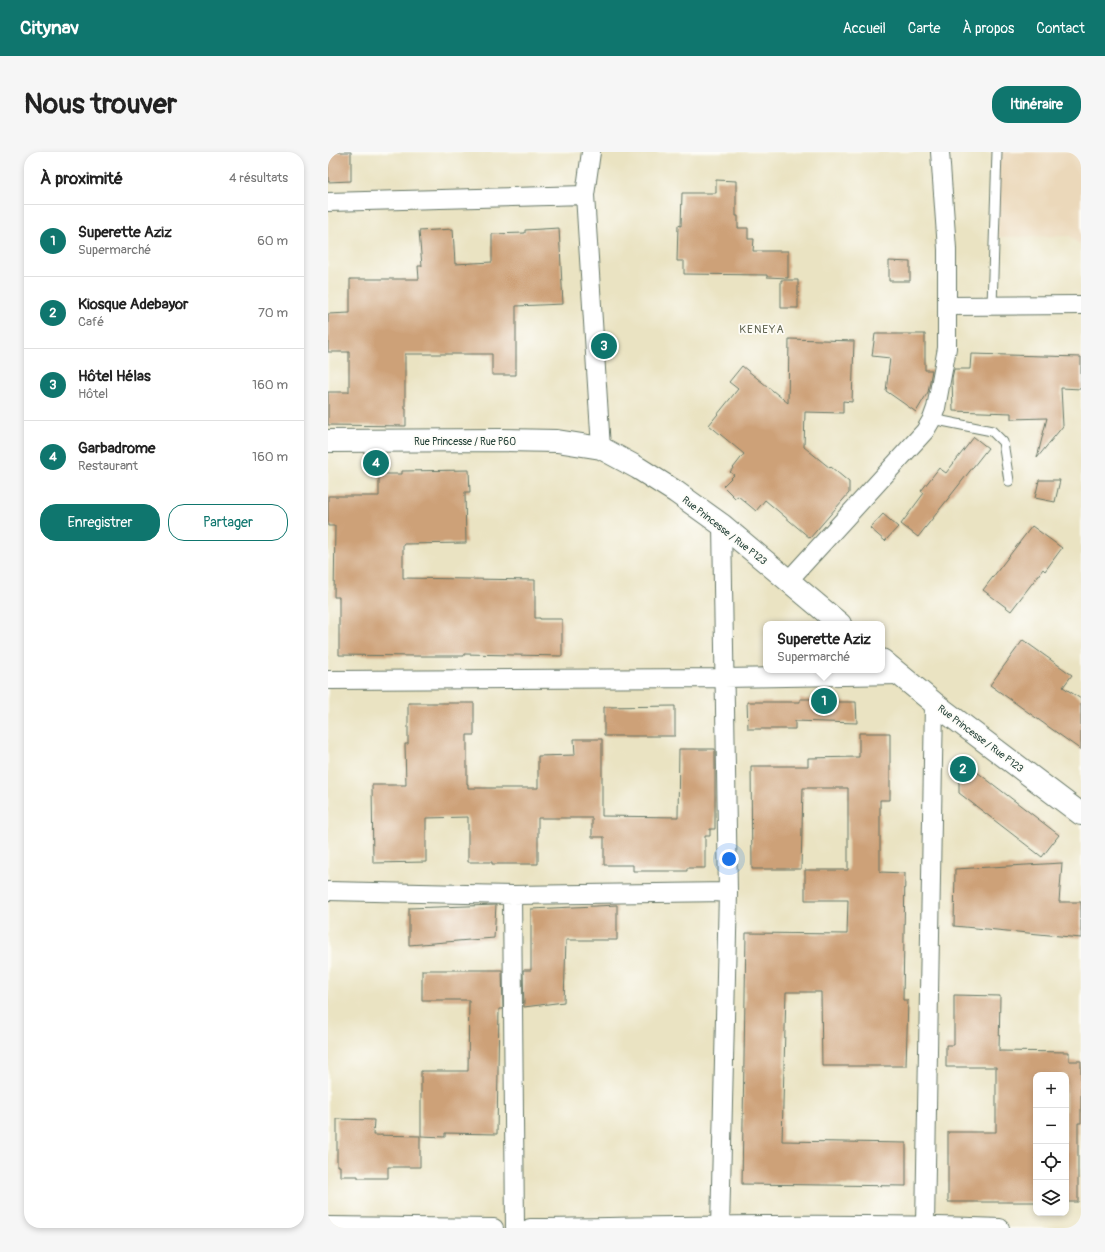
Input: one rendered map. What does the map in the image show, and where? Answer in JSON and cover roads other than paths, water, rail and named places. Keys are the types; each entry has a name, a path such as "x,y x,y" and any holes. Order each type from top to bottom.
{"street":[{"path":"591,152 585,195 601,448"},
{"path":"788,581 925,431 936,408 947,348 947,249 940,152"},
{"path":"328,202 585,195"},
{"path":"947,306 1081,305"},
{"name":"Rue Princesse / Rue P60","path":"328,441 550,441 601,448"},
{"name":"Rue Princesse / Rue P123","path":"601,448 638,468 676,492 722,525 836,621"},
{"path":"720,1227 728,892 722,525"},
{"name":"Rue Princesse / Rue P123","path":"885,662 934,703 1081,814"},
{"path":"328,680 724,678 900,675"},
{"path":"925,1225 934,703"},
{"path":"328,891 512,895 728,892"},
{"path":"512,895 514,1228"},
{"path":"530,1228 925,1225 1000,1228"},
{"path":"328,1226 494,1228"}],"lane":[{"path":"992,306 996,152"},
{"path":"932,419 992,431 1003,442 1009,481"}],"place":[{"name":"Hôtel Hélas","path":"604,346"},
{"name":"Garbadrome","path":"376,463"},
{"name":"Superette Aziz","path":"824,701"},
{"name":"Kiosque Adebayor","path":"963,769"}],"district":[{"name":"KENEYA","path":"762,329"}]}
